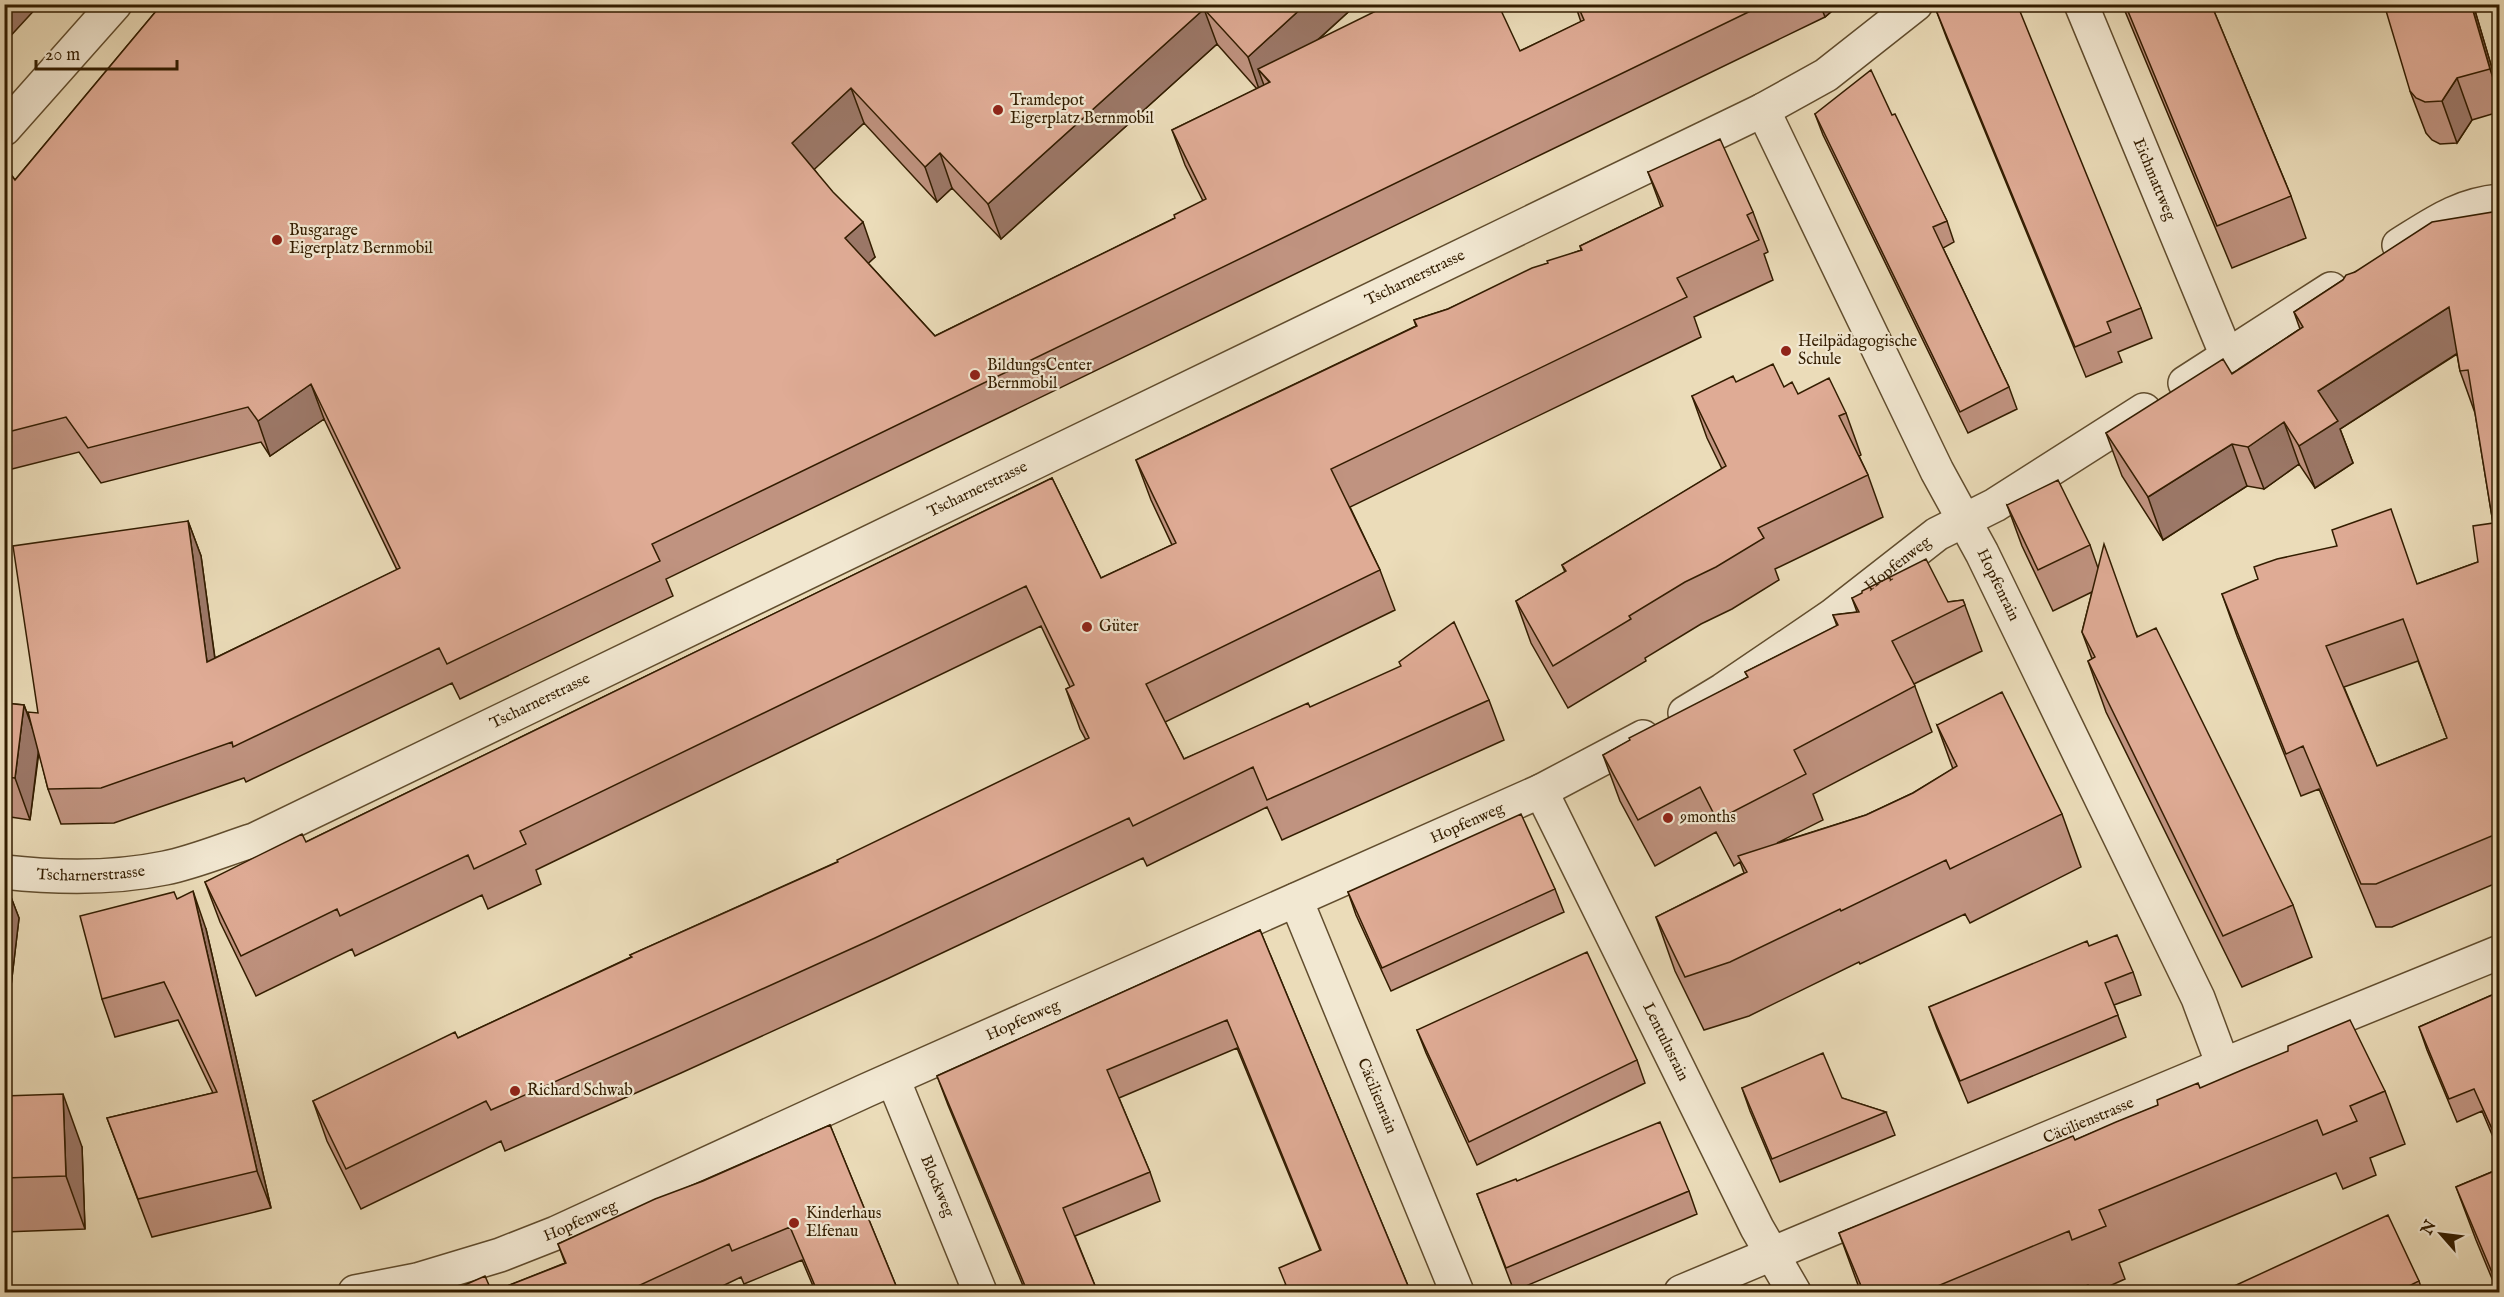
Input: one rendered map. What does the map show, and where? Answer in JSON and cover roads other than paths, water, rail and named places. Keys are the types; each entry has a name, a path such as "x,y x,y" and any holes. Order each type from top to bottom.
{"street":[{"path":"4,129 115,4"},
{"name":"Tscharnerstrasse","path":"4,872 68,877 135,873 168,868 254,840 1763,110 1826,75 1916,4"},
{"name":"Eichmattweg","path":"2081,4 2227,356"},
{"name":"Hopfenrain","path":"1763,110 1937,471 1982,554 2198,998 2223,1065"},
{"name":"Hopfenweg","path":"355,1293 417,1280 512,1251 567,1228 893,1079 1541,791 1640,739 1723,690 1832,616 1937,534 1995,505 2453,212 2485,202 2499,201"},
{"name":"Lentulusrain","path":"1541,791 1751,1217 1794,1293"},
{"name":"Cäcilienrain","path":"1296,900 1456,1293"},
{"name":"Cäcilienstrasse","path":"1681,1293 2499,951"},
{"name":"Blockweg","path":"893,1079 980,1293"}],"place":[{"name":"Tramdepot Eigerplatz Bernmobil","path":"998,110"},
{"name":"Busgarage Eigerplatz Bernmobil","path":"277,240"},
{"name":"Heilpädagogische Schule","path":"1786,351"},
{"name":"BildungsCenter Bernmobil","path":"975,375"},
{"name":"Güter","path":"1087,627"},
{"name":"9months","path":"1668,818"},
{"name":"Richard Schwab","path":"515,1091"},
{"name":"Kinderhaus Elfenau","path":"794,1223"}]}
